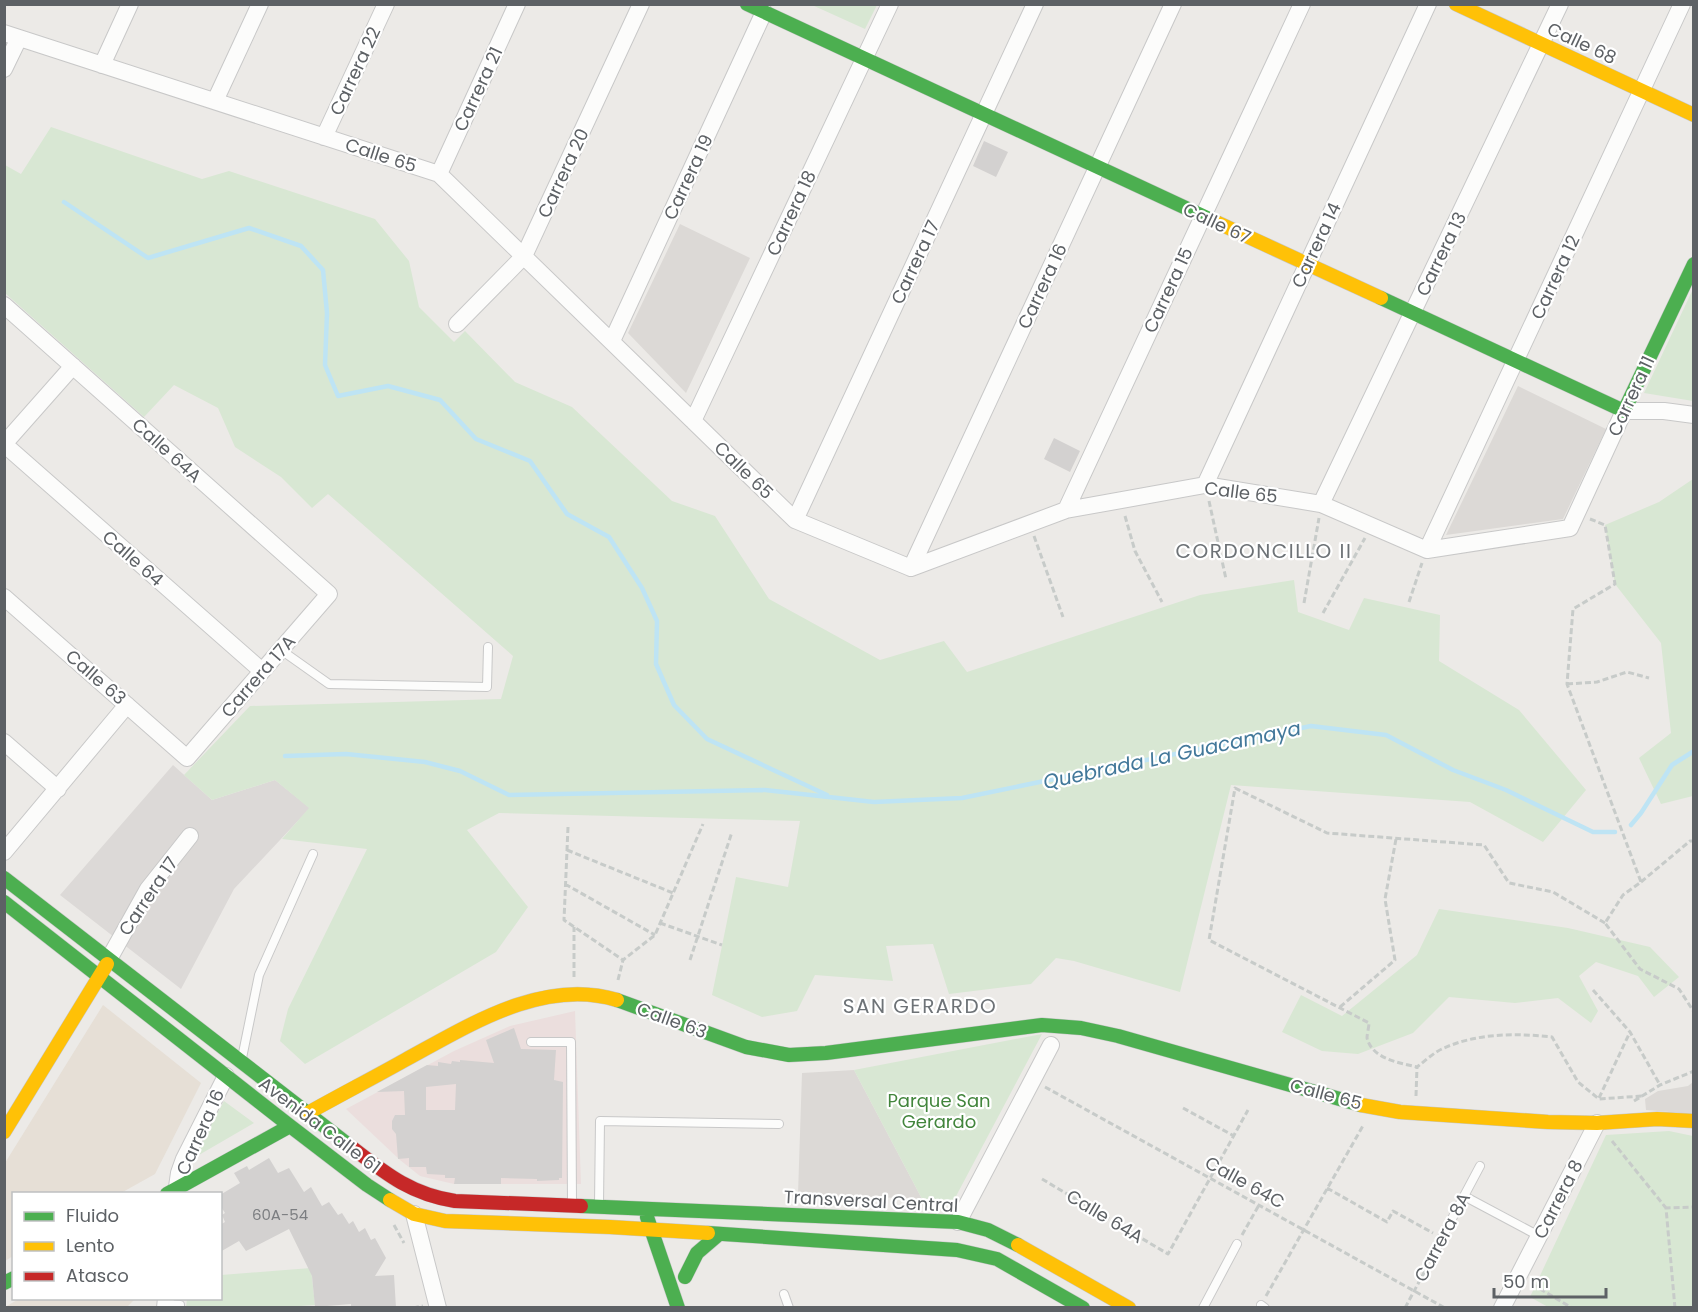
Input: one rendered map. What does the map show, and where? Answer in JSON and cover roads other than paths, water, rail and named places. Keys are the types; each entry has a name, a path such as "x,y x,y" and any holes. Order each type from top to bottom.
{"street":[{"path":"102,64 130,4"},
{"path":"215,101 260,4"},
{"name":"Carrera 22","path":"324,137 386,4"},
{"name":"Carrera 21","path":"439,174 516,4"},
{"name":"Carrera 20","path":"457,324 524,256 641,4"},
{"name":"Calle 67","path":"747,4 1624,411 1658,411 1694,415"},
{"name":"Carrera 18","path":"693,421 890,4"},
{"name":"Carrera 17","path":"795,520 1035,4"},
{"name":"Carrera 16","path":"911,568 1173,4"},
{"name":"Carrera 15","path":"1066,510 1302,4"},
{"name":"Carrera 14","path":"1205,485 1428,4"},
{"name":"Calle 68","path":"1456,4 1694,115"},
{"name":"Carrera 13","path":"1321,504 1560,4"},
{"name":"Carrera 12","path":"1427,550 1683,4"},
{"name":"Carrera 19","path":"612,341 764,12"},
{"path":"4,69 12,35"},
{"name":"Calle 65","path":"12,35 439,174 795,520 911,568 1066,510 1205,485 1321,504 1427,550"},
{"name":"Carrera 11","path":"1427,550 1574,521 1694,264"},
{"name":"Calle 64A","path":"4,305 329,594"},
{"path":"4,444 73,366"},
{"name":"Calle 64","path":"4,444 262,671"},
{"name":"Carrera 17A","path":"187,758 329,594"},
{"name":"Calle 63","path":"4,597 187,758"},
{"path":"4,852 127,705"},
{"path":"4,742 57,789"},
{"name":"Carrera 17","path":"109,959 148,889 190,836"},
{"name":"Avenida Calle 61","path":"4,878 241,1062 407,1188 420,1195 455,1202 663,1210"},
{"name":"Avenida Calle 61","path":"4,902 367,1185 414,1214 445,1221 670,1231"},
{"path":"4,1132 109,959"},
{"name":"Calle 63","path":"308,1113 449,1036 506,1008 552,996 574,994 614,999 746,1047 789,1055 809,1055 1004,1028 1062,1025"},
{"name":"Calle 65","path":"1062,1025 1118,1036 1365,1106 1415,1113 1522,1120 1597,1123 1657,1119 1694,1121"},
{"path":"958,1222 1051,1046"},
{"name":"Carrera 16","path":"173,1192 184,1159 226,1076"},
{"name":"Carrera 8","path":"1502,1308 1597,1123"},
{"path":"173,1192 290,1126"},
{"path":"645,1209 678,1308"},
{"path":"663,1210 687,1282 688,1267 699,1250 718,1235"},
{"name":"Transversal Central","path":"663,1210 958,1222 1005,1237 1130,1308"},
{"path":"414,1214 430,1307"},
{"path":"670,1231 974,1253 1006,1264 1083,1308"}],"lane":[{"path":"281,650 328,684 487,687 488,647"},
{"path":"241,1062 259,975 313,854"},
{"path":"531,1042 571,1042 572,1206"},
{"path":"599,1208 600,1121 779,1124"},
{"name":"Carrera 8A","path":"1431,1258 1480,1166"},
{"path":"1464,1196 1539,1236"},
{"path":"1203,1308 1237,1244"},
{"path":"784,1294 789,1308"}],"waterway":[{"path":"64,202 148,258 249,228 301,246 323,270 327,313 325,365 338,396 388,386 440,400 476,439 530,461 567,514 609,537 642,588 657,621 656,664 674,705 707,739 827,795"},
{"name":"Quebrada La Guacamaya","path":"285,756 346,754 425,762 460,771 509,795 765,790 874,802 962,798 1311,726 1386,735 1453,770 1506,790 1593,832 1615,832"},
{"name":"Quebrada La Guacamaya","path":"1631,825 1672,765 1694,751"}],"district":[{"name":"CORDONCILLO II","path":"1264,551"},
{"name":"SAN GERARDO","path":"920,1006"}],"park label":[{"name":"Parque San Gerardo","path":"939,1110"}]}
